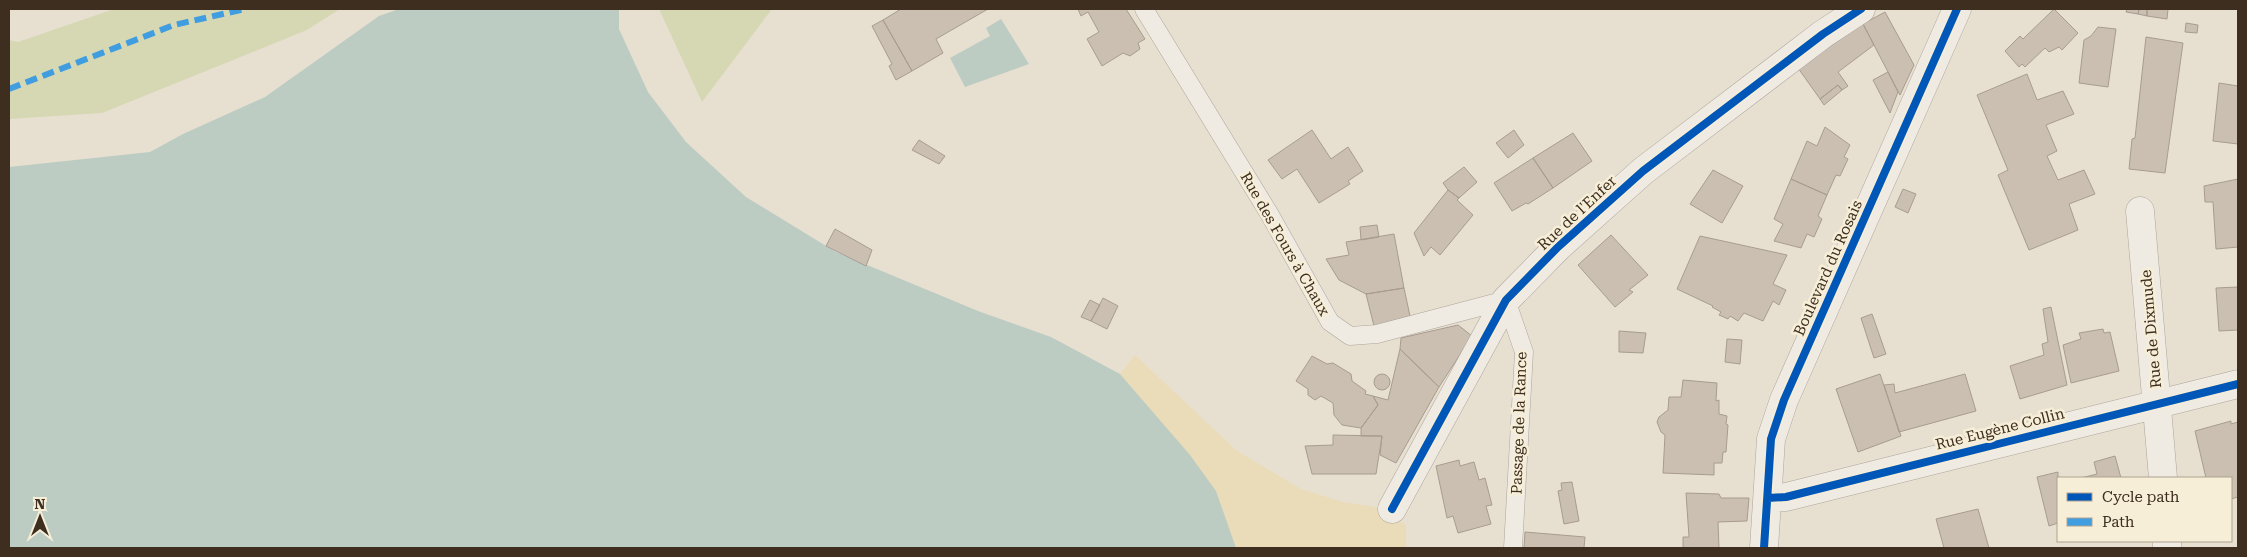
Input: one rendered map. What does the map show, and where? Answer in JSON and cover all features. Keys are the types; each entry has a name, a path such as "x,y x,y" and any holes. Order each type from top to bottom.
{"street":[{"name":"Rue de l'Enfer","path":"1392,509 1506,300 1558,247 1643,171 1823,34 1861,9"},
{"name":"Boulevard du Rosais","path":"1764,548 1771,439 1784,400 1957,9"},
{"name":"Rue de Dixmude","path":"2140,210 2163,477"},
{"name":"Rue Eugène Collin","path":"1768,498 1786,497 2238,384"}],"lane":[{"name":"Rue des Fours à Chaux","path":"1144,9 1270,215 1330,322 1350,336 1377,334 1506,300"},
{"name":"Passage de la Rance","path":"1506,300 1524,352 1513,548"}],"green space":[{"path":"114,9 340,9 307,30 102,113 9,119 9,40 18,42"},
{"path":"659,9 772,9 702,102"}],"sand":[{"path":"1135,355 1237,451 1301,489 1343,502 1376,507 1406,525 1406,548 1082,548 1120,374"}],"shaded area":[{"path":"399,9 619,9 619,29 648,92 686,142 746,197 836,252 978,311 1051,337 1120,374 1190,455 1216,491 1236,548 9,548 9,167 150,152 183,134 265,97 379,16"},
{"path":"1001,19 1029,64 965,87 950,58 990,36 986,28"}],"building":[{"path":"901,9 988,9 936,39 943,53 912,71 883,20"},
{"path":"1078,9 1126,9 1145,39 1138,43 1140,49 1130,56 1123,53 1102,66 1087,39 1099,32 1088,12 1081,16"},
{"path":"2054,9 2078,33 2062,50 2059,47 2049,52 2045,48 2025,67 2022,64 2019,67 2005,51 2020,36 2023,39"},
{"path":"2127,9 2139,9 2138,14 2126,12"},
{"path":"2139,9 2147,9 2147,16 2138,14"},
{"path":"2147,9 2168,9 2167,19 2147,16"},
{"path":"1885,12 1914,65 1900,95 1863,24"},
{"path":"883,20 912,71 896,80 889,66 892,64 872,26"},
{"path":"2186,23 2198,25 2197,33 2185,32"},
{"path":"1863,24 1874,45 1838,72 1848,86 1842,90 1838,85 1820,99 1798,68"},
{"path":"2098,27 2116,29 2108,87 2079,83 2084,40 2091,36"},
{"path":"2146,37 2183,43 2165,173 2129,169 2132,139 2135,138"},
{"path":"1888,72 1898,92 1890,113 1873,80"},
{"path":"2027,74 2037,100 2063,91 2074,114 2046,125 2057,151 2047,156 2058,180 2084,170 2095,194 2069,204 2078,230 2029,250 1998,175 2008,170 1977,95"},
{"path":"2219,83 2238,86 2238,144 2213,141"},
{"path":"1838,85 1842,90 1824,105 1820,99"},
{"path":"1825,127 1850,145 1844,157 1848,159 1840,176 1836,175 1827,195 1791,179 1807,141 1817,146"},
{"path":"1312,130 1331,159 1348,147 1363,171 1348,181 1350,184 1319,203 1297,169 1282,179 1268,160"},
{"path":"1514,130 1524,145 1508,158 1496,143"},
{"path":"1573,133 1592,161 1553,188 1533,158"},
{"path":"919,140 945,156 939,164 912,150"},
{"path":"1533,158 1553,188 1528,204 1526,203 1512,211 1494,183"},
{"path":"1464,167 1477,182 1459,198 1448,190 1443,183"},
{"path":"1713,170 1743,186 1722,223 1690,204"},
{"path":"1791,179 1827,195 1818,216 1822,219 1814,237 1807,234 1801,248 1774,241 1783,224 1774,219"},
{"path":"2238,179 2238,247 2216,249 2213,202 2205,202 2204,186"},
{"path":"1903,189 1916,194 1908,213 1895,207"},
{"path":"1448,190 1459,198 1457,200 1473,215 1440,255 1431,247 1424,256 1414,233"},
{"path":"1377,225 1379,237 1361,240 1360,227"},
{"path":"835,229 872,250 866,266 826,246"},
{"path":"1394,234 1404,288 1366,294 1339,280 1326,259 1349,255 1346,242"},
{"path":"1611,235 1648,275 1629,290 1633,292 1615,307 1578,265"},
{"path":"1700,236 1787,255 1773,284 1786,290 1779,305 1773,301 1763,321 1744,313 1738,321 1730,316 1728,319 1719,315 1721,312 1713,306 1677,289"},
{"path":"2238,287 2238,330 2219,331 2216,288"},
{"path":"1404,288 1410,316 1374,326 1366,294"},
{"path":"1103,298 1118,306 1107,329 1091,321"},
{"path":"1090,300 1100,305 1091,321 1081,317"},
{"path":"2051,307 2067,385 2020,399 2010,366 2044,355 2042,344 2048,342 2043,309"},
{"path":"1872,314 1886,354 1874,358 1861,318"},
{"path":"1458,325 1472,336 1439,387 1400,349 1401,338"},
{"path":"2103,329 2104,333 2110,332 2119,371 2071,383 2063,345 2081,339 2079,333"},
{"path":"1619,331 1646,333 1643,353 1619,352"},
{"path":"1727,339 1742,340 1740,364 1725,362"},
{"path":"1400,349 1439,387 1396,463 1380,455 1382,436 1361,436 1361,428 1378,405 1373,396 1388,400"},
{"path":"1312,356 1327,364 1333,363 1351,374 1352,381 1366,391 1365,394 1373,396 1378,405 1361,428 1342,425 1334,415 1333,403 1321,396 1315,400 1308,395 1308,389 1296,381"},
{"path":"1379,374 1385,374 1390,379 1388,388 1379,390 1374,385 1374,379"},
{"path":"1880,374 1901,436 1858,452 1836,389"},
{"path":"1965,374 1976,411 1899,432 1884,385 1894,384 1895,393"},
{"path":"1683,380 1717,383 1716,401 1719,400 1719,414 1727,416 1726,424 1728,425 1726,452 1723,452 1722,463 1714,463 1714,475 1663,473 1665,435 1661,432 1657,422 1659,417 1668,410 1669,397 1681,397"},
{"path":"2231,421 2231,424 2238,422 2238,497 2232,499 2232,477 2206,477 2195,431"},
{"path":"1333,435 1382,436 1376,474 1312,474 1305,446 1333,445"},
{"path":"2115,456 2121,477 2085,477 2097,474 2094,462"},
{"path":"1459,460 1460,466 1474,462 1479,480 1485,478 1492,505 1486,506 1491,524 1458,533 1453,516 1447,518 1436,466"},
{"path":"2058,472 2057,523 2049,526 2037,477"},
{"path":"1572,482 1579,521 1564,524 1558,491 1562,490 1561,483"},
{"path":"1686,493 1719,494 1721,498 1749,498 1747,521 1718,522 1719,548 1683,548 1683,537 1689,537"},
{"path":"1978,509 1989,548 1944,548 1936,519"},
{"path":"1525,532 1585,537 1584,548 1524,548"}],"marked path":[{"path":"9,89 174,25 245,9"}],"cycle path":[{"path":"1392,509 1506,300 1558,247 1643,171 1823,34 1861,9"},
{"path":"1764,548 1771,439 1784,400 1957,9"},
{"path":"1768,498 1786,497 2238,384"}]}
